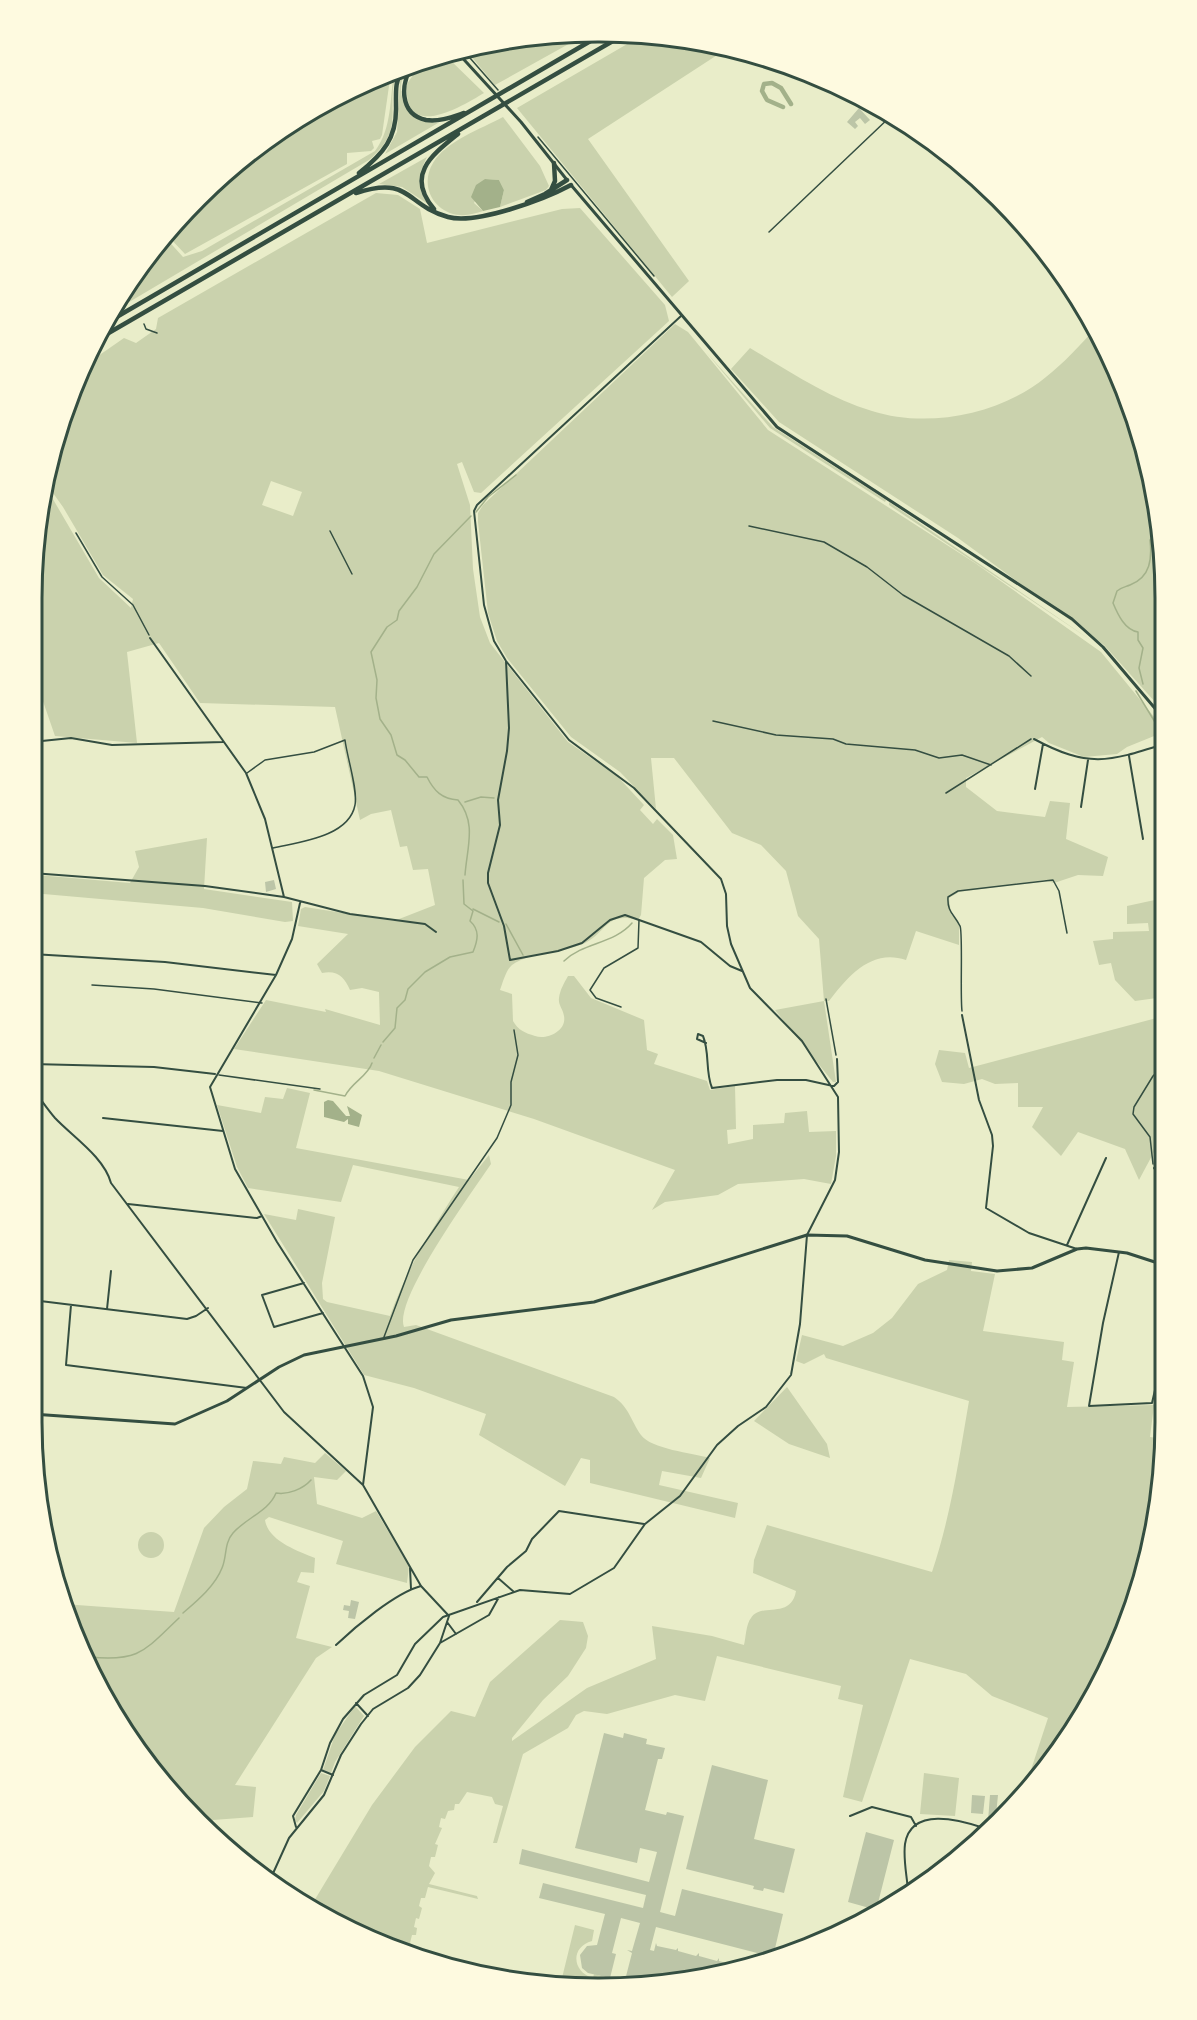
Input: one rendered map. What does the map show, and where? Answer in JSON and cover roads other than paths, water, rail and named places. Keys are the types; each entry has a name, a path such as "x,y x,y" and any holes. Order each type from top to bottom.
{"highway":[{"path":"120,315 589,42"},
{"path":"110,332 611,42"},
{"path":"405,77 403,90 405,101 413,113 422,118 434,120 472,110"},
{"path":"348,183 382,154 391,139 396,120 395,86 397,80"},
{"path":"438,213 423,191 423,172 431,157 469,124"},
{"path":"551,191 555,181 554,164"},
{"path":"519,205 551,191 567,180"},
{"path":"347,195 372,188 393,187 407,192 438,213 454,219 473,219 547,197 571,185"}],"street":[{"path":"464,59 490,86 681,316 777,427 1072,619 1103,647 1155,708"},
{"path":"296,1827 293,1816 321,1770 334,1735 356,1703 374,1687 397,1675 415,1644 443,1617 514,1592 531,1590 570,1594 614,1568 645,1524 670,1506 717,1445 738,1426 766,1407 790,1375 800,1324 807,1235 835,1180 839,1112 838,1097 834,1086 802,1041 750,988 727,926 726,894 721,879 618,774 569,740 506,661 494,641 484,605 475,526 477,504 681,316"},
{"path":"150,638 246,773 257,795 284,897"},
{"path":"506,661 508,740 498,800 500,825 488,873 494,901 504,926 510,960 558,951 582,943 616,916 625,915 701,942 730,966 742,971"},
{"path":"42,741 71,738 112,745 223,742"},
{"path":"1034,739 1068,756 1089,760 1129,756 1155,747"},
{"path":"1035,789 1043,744"},
{"path":"1129,756 1143,839"},
{"path":"1081,807 1089,760"},
{"path":"42,874 185,884 284,897 300,903 350,914 425,924 436,932"},
{"path":"300,903 292,939 276,975 262,1003 215,1074 210,1094 235,1169 363,1376 373,1407 363,1485"},
{"path":"42,955 165,962 276,975"},
{"path":"962,1015 979,1100 992,1135 993,1153 986,1208 1036,1236 1077,1249 1119,1252 1155,1262"},
{"path":"706,1043 711,1088 777,1080 806,1080 834,1086"},
{"path":"834,1086 838,1082 837,1059"},
{"path":"42,1064 154,1067 215,1074"},
{"path":"42,1101 110,1176 111,1183 126,1204 208,1308 285,1412 363,1485 421,1586 449,1616"},
{"path":"104,1118 223,1131"},
{"path":"1067,1245 1106,1158"},
{"path":"126,1204 257,1218 262,1216"},
{"path":"42,1415 170,1424 205,1412 293,1359 451,1320 594,1302 807,1235 847,1236 952,1266 1017,1271 1032,1268 1077,1249"},
{"path":"1119,1252 1103,1323 1089,1406 1152,1403 1155,1390"},
{"path":"107,1309 111,1271"},
{"path":"304,1283 262,1295 274,1327 323,1313"},
{"path":"42,1301 187,1318 196,1316 208,1308"},
{"path":"71,1305 66,1365 247,1388"},
{"path":"475,1604 490,1589 497,1577 526,1551 532,1539 559,1510 645,1524"},
{"path":"411,1566 411,1589"},
{"path":"497,1577 514,1592"},
{"path":"336,1646 360,1623 411,1589 421,1586"},
{"path":"440,1643 493,1612 499,1596"},
{"path":"273,1872 278,1858 296,1827 324,1795 341,1755 368,1716 381,1702 410,1686 440,1643 449,1616"},
{"path":"447,1622 457,1635"},
{"path":"356,1703 368,1716"},
{"path":"321,1770 333,1775"},
{"path":"850,1816 872,1807 911,1817 916,1826"},
{"path":"908,1884 906,1842 916,1826 928,1819 937,1818 979,1827"}],"lane":[{"path":"769,232 885,122"},
{"path":"246,773 265,760 314,752 345,740 356,803 351,818 324,836 272,849"},
{"path":"621,1007 596,998 590,990 604,968 638,948 639,919"},
{"path":"92,985 154,989 262,1003"},
{"path":"384,1338 413,1260 497,1138 508,1117 511,1105 511,1082 518,1055 514,1030"},
{"path":"215,1074 320,1089"}],"waterway":[{"path":"783,107 767,100 762,91 764,84 772,83 781,88 791,104"},
{"path":"476,512 488,497 516,475"},
{"path":"465,875 469,826 464,809 458,800 447,798 439,793 427,777 419,777 405,760 397,755 391,735 380,719 376,698 377,680 371,652 387,627 397,620 399,611 417,587 434,554 471,516"},
{"path":"1143,684 1139,668 1143,648 1138,640 1138,632 1126,625 1113,603 1117,591 1137,582 1146,572 1151,554 1151,539"},
{"path":"1136,691 1155,722"},
{"path":"465,802 481,797 494,798"},
{"path":"383,1042 395,1028 397,1008 405,1000 408,989 425,972 450,957 473,952 477,932 470,921 473,911 464,904 463,880"},
{"path":"473,909 499,922"},
{"path":"564,961 581,950 617,935 632,923"},
{"path":"506,924 523,955"},
{"path":"374,1058 381,1045"},
{"path":"314,1090 345,1096 367,1072 372,1063"},
{"path":"183,1613 205,1593 219,1575 224,1564 228,1541 233,1533 263,1510 276,1493 295,1491 311,1480"},
{"path":"94,1657 120,1658 140,1651 149,1646 179,1618"}]}
